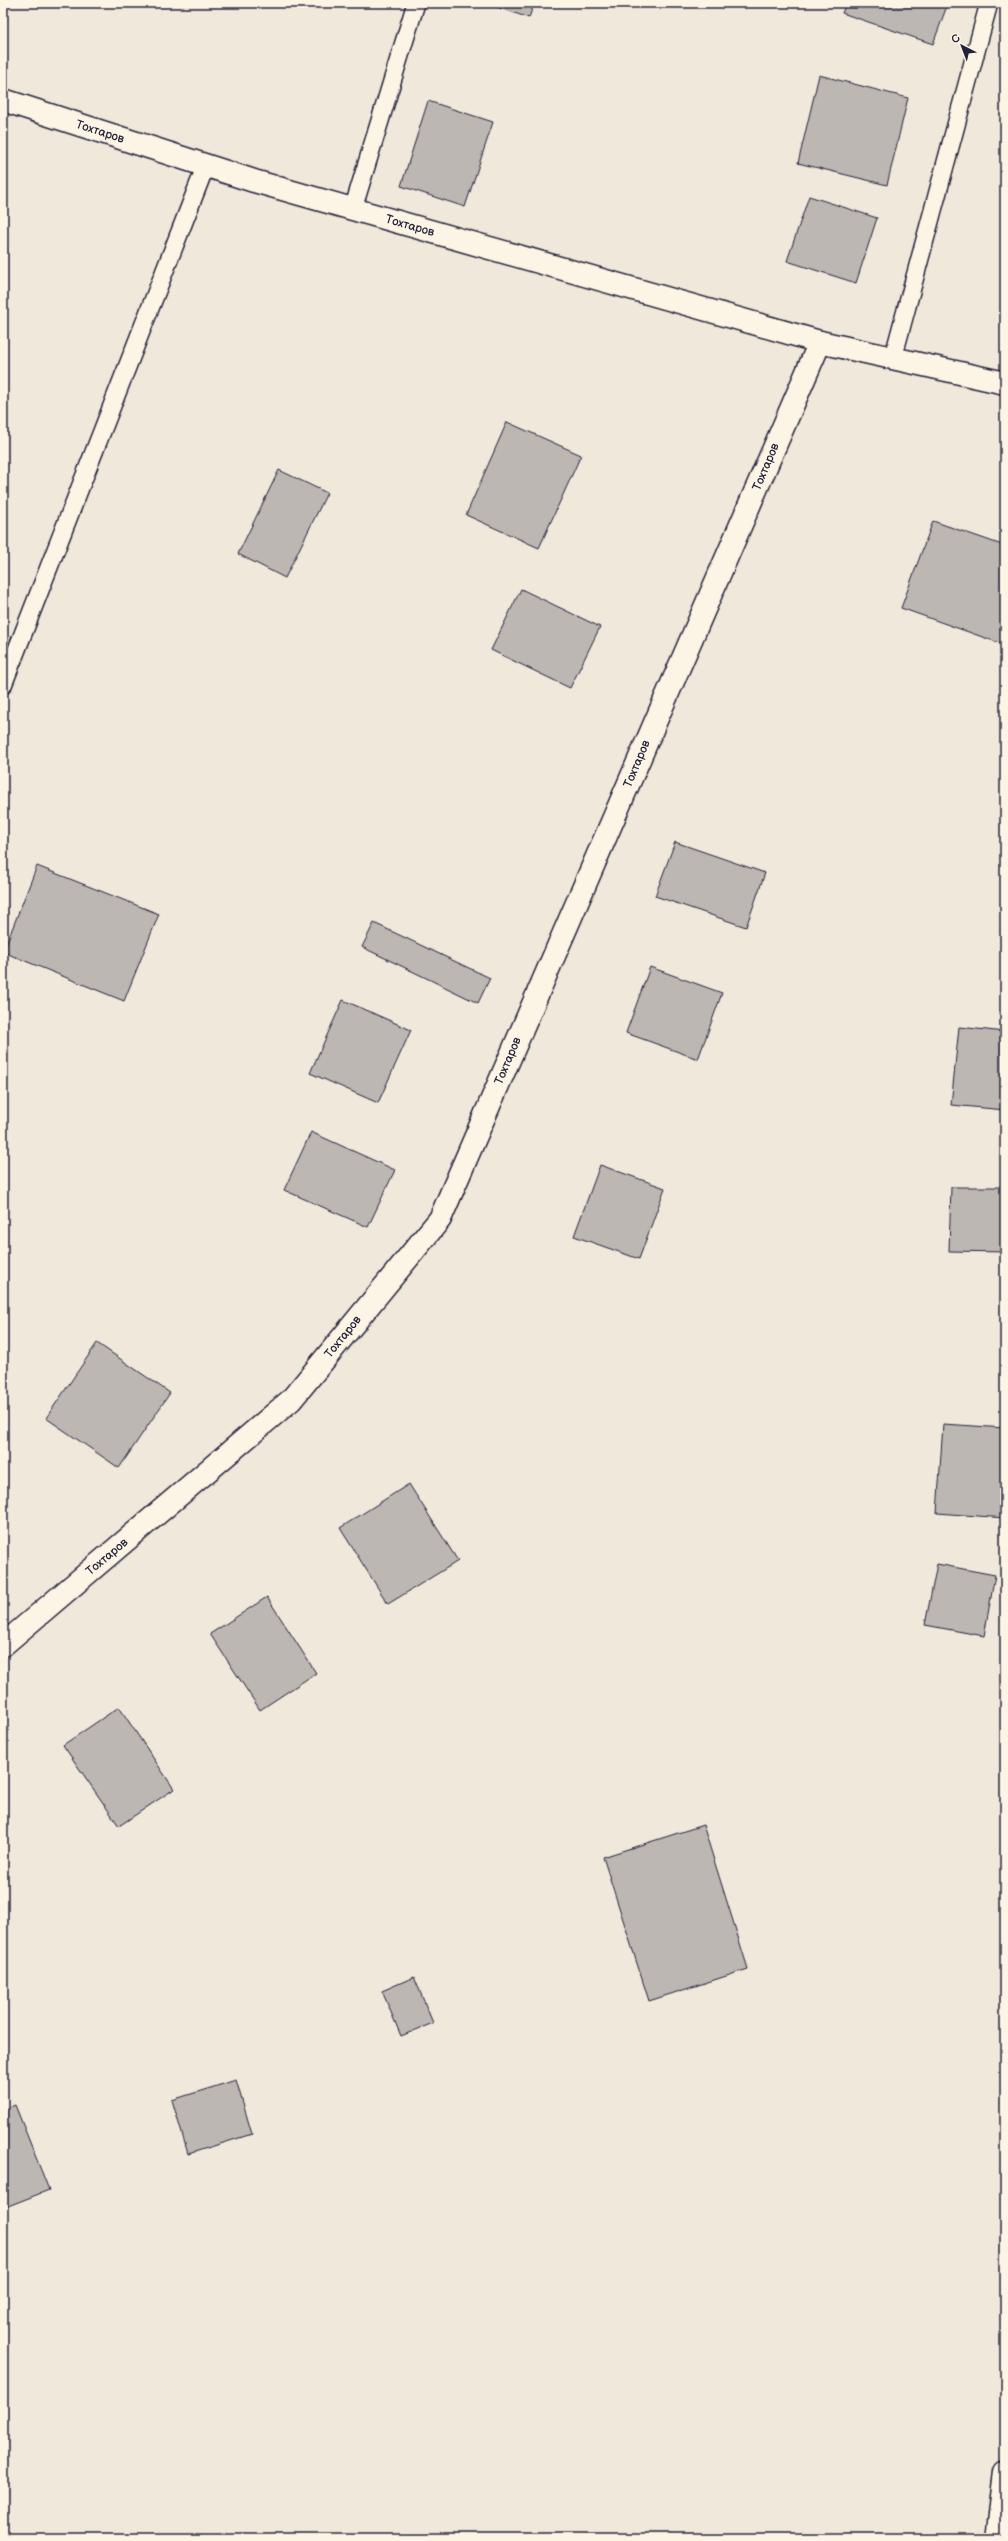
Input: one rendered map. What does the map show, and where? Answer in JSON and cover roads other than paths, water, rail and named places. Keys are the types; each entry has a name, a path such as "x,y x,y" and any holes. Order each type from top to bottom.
{"street":[{"name":"Тохтаров","path":"3,100 206,165 352,209 820,342 1005,383"},
{"name":"Тохтаров","path":"3,1645 291,1400 440,1219 820,342"},
{"path":"997,2538 1005,2473"}],"lane":[{"path":"352,209 416,3"},
{"path":"894,358 989,3"},
{"path":"3,685 206,165"}]}
